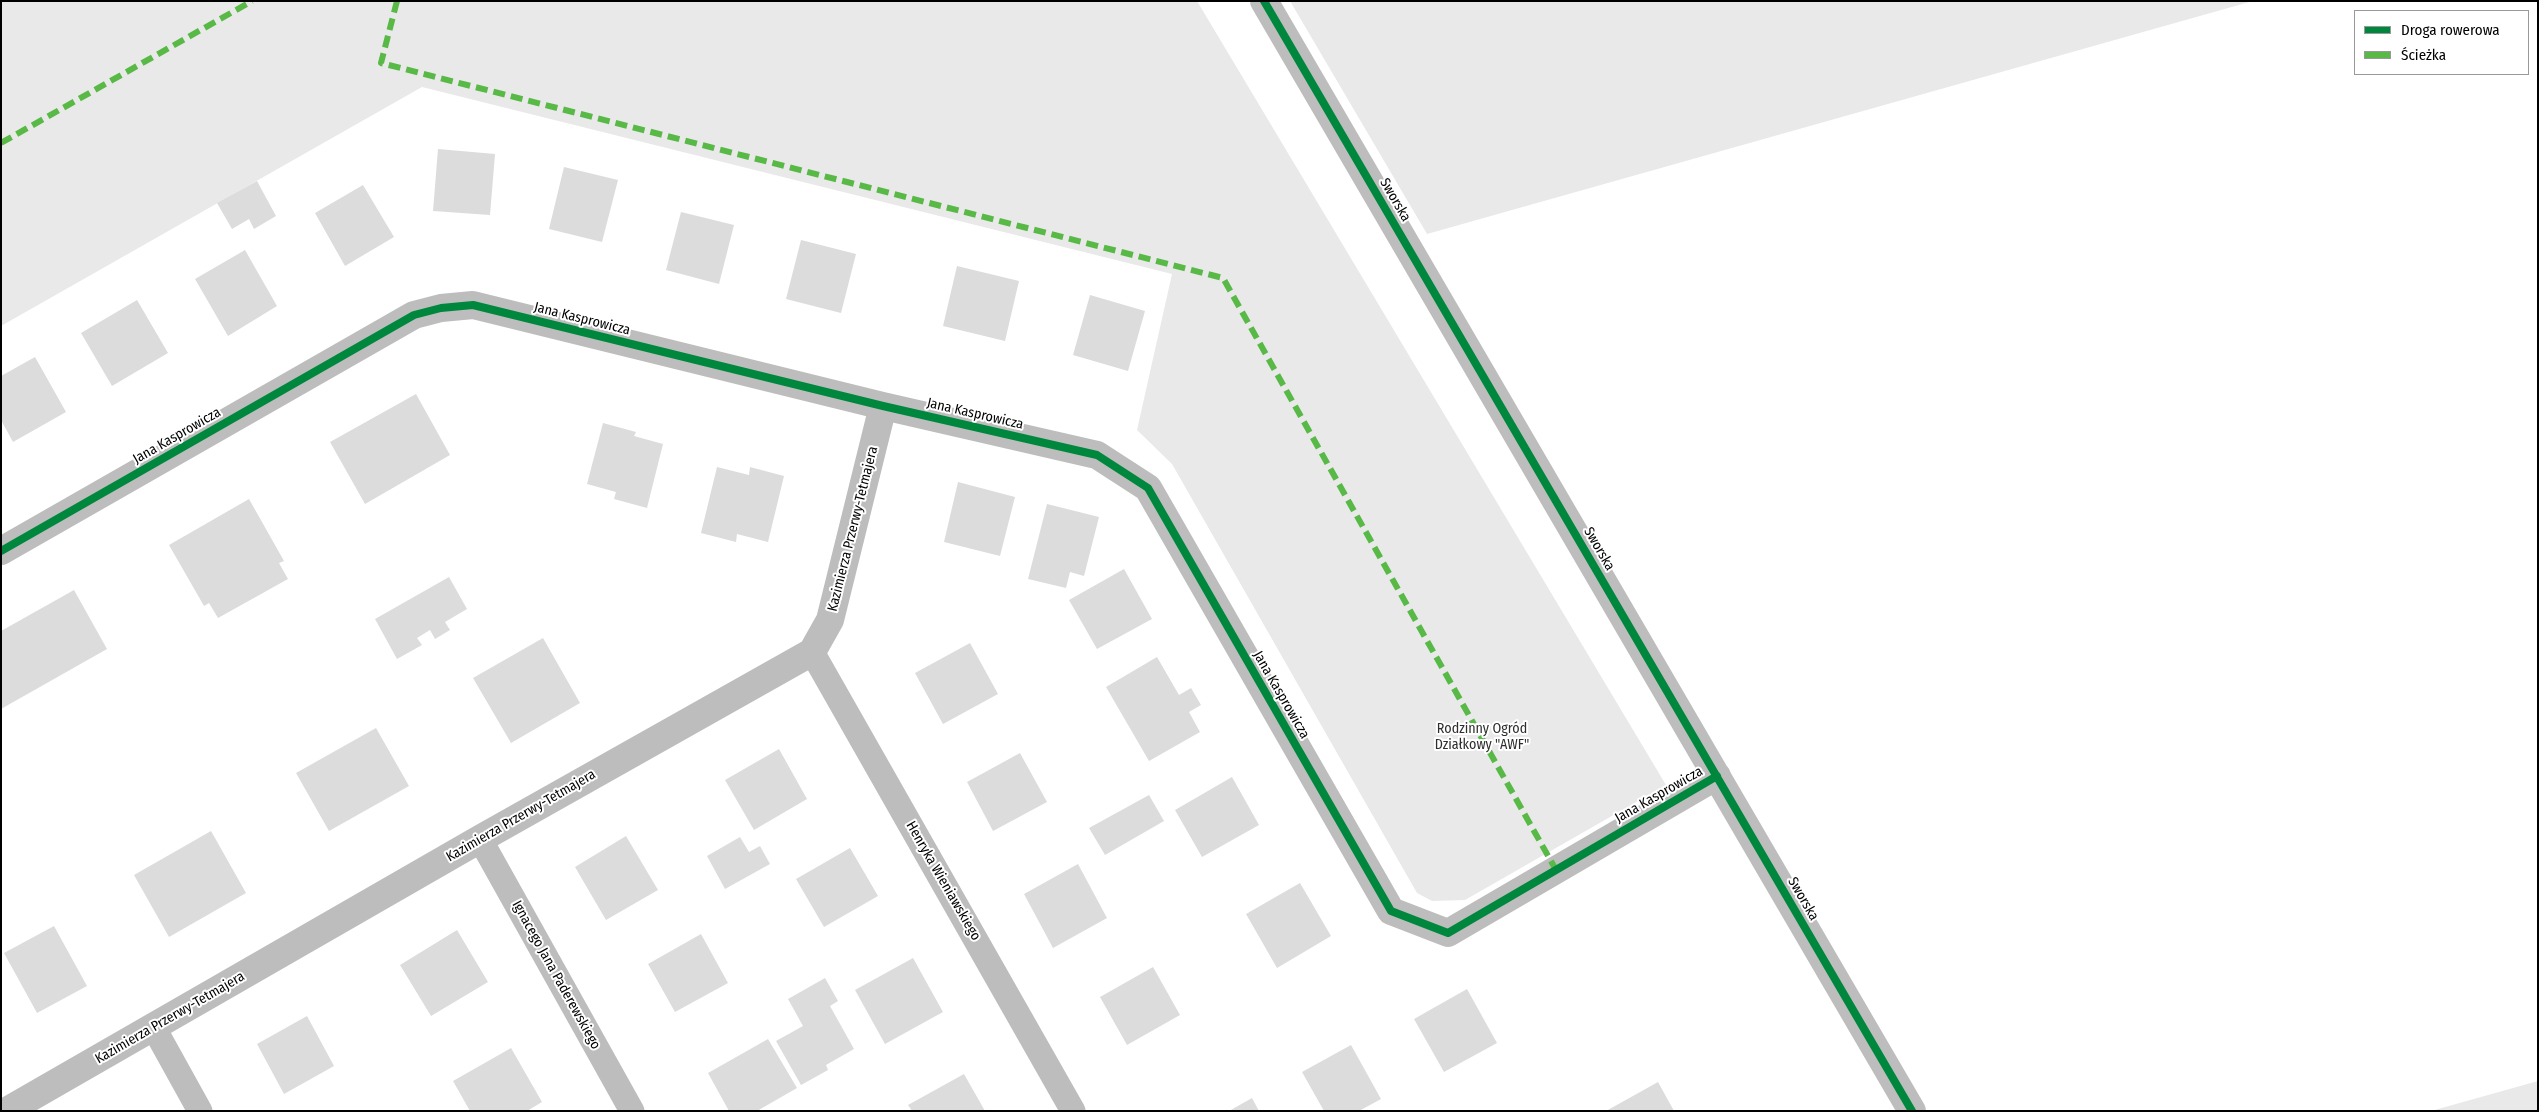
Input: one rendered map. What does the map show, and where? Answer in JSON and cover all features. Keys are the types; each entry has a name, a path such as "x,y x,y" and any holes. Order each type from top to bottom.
{"street":[{"name":"Sworska","path":"1264,1 1912,1111"},
{"name":"Jana Kasprowicza","path":"1,551 414,315 441,308 473,305 883,406 1097,455 1148,488 1391,911 1448,933 1717,776"},
{"name":"Kazimierza Przerwy-Tetmajera","path":"7,1111 480,839 812,652 830,620 883,406"}],"lane":[{"name":"Henryka Wieniawskiego","path":"812,652 1073,1111"},
{"name":"Ignacego Jana Paderewskiego","path":"480,839 632,1111"},
{"path":"154,1028 200,1111"}],"green space":[{"name":"Rodzinny Ogród Działkowy \"AWF\"","path":"1,1 1197,1 1666,785 1465,900 1432,901 1417,893 1172,464 1137,430 1172,274 422,87 1,326"},
{"path":"1290,1 2253,1 1427,234"},
{"path":"2538,1081 2538,1111 2431,1111"}],"building":[{"path":"438,149 495,154 490,215 433,211"},
{"path":"564,167 618,180 602,242 549,229"},
{"path":"257,181 276,216 254,229 249,219 232,229 217,203"},
{"path":"363,185 394,237 345,266 315,213"},
{"path":"681,212 734,225 719,284 666,270"},
{"path":"801,240 856,254 841,313 786,299"},
{"path":"245,250 277,306 228,336 195,279"},
{"path":"957,266 1019,281 1005,341 943,326"},
{"path":"1090,295 1145,311 1128,371 1073,355"},
{"path":"137,300 168,353 112,386 81,333"},
{"path":"35,357 66,412 13,442 1,420 1,376"},
{"path":"416,394 450,455 365,504 330,442"},
{"path":"603,423 636,432 634,436 663,444 647,508 614,499 616,492 587,484"},
{"path":"717,467 749,475 750,467 784,476 768,542 737,534 736,542 701,533"},
{"path":"958,482 1015,497 1000,556 944,542"},
{"path":"249,499 284,561 279,563 288,579 218,618 209,603 204,606 169,545"},
{"path":"1047,504 1099,517 1084,576 1070,572 1066,588 1028,579"},
{"path":"1124,569 1152,619 1097,649 1069,600"},
{"path":"449,577 467,609 445,622 450,630 435,639 430,630 417,638 422,645 397,659 375,619"},
{"path":"74,590 107,649 1,709 1,631"},
{"path":"543,638 580,703 511,743 473,678"},
{"path":"970,643 998,694 943,724 915,673"},
{"path":"1157,657 1179,695 1191,688 1201,705 1189,712 1200,732 1149,761 1106,687"},
{"path":"376,728 409,786 329,831 296,773"},
{"path":"779,749 807,799 754,830 725,780"},
{"path":"1020,753 1047,802 993,831 967,782"},
{"path":"1232,777 1259,825 1202,857 1175,810"},
{"path":"1149,795 1164,821 1105,855 1089,828"},
{"path":"211,831 246,893 169,937 134,875"},
{"path":"626,836 658,890 606,920 575,867"},
{"path":"740,837 749,852 760,846 770,864 725,889 707,856"},
{"path":"850,848 878,896 824,927 796,879"},
{"path":"1078,864 1107,918 1053,948 1024,894"},
{"path":"1300,883 1331,936 1277,968 1246,914"},
{"path":"54,926 87,986 37,1013 4,953"},
{"path":"457,930 488,982 431,1016 400,965"},
{"path":"701,934 728,983 675,1012 648,964"},
{"path":"913,958 943,1012 885,1044 855,990"},
{"path":"1153,967 1180,1015 1127,1045 1100,997"},
{"path":"825,978 838,1001 830,1006 854,1049 826,1065 828,1070 801,1085 776,1041 803,1026 788,999"},
{"path":"1467,989 1497,1043 1444,1072 1414,1019"},
{"path":"307,1016 334,1066 284,1094 257,1044"},
{"path":"768,1039 797,1088 757,1111 729,1111 708,1073"},
{"path":"1351,1045 1381,1099 1359,1111 1324,1111 1302,1072"},
{"path":"511,1048 542,1102 527,1111 470,1111 453,1081"},
{"path":"964,1074 985,1111 912,1111 908,1105"},
{"path":"1658,1082 1674,1111 1606,1111"},
{"path":"1252,1098 1259,1111 1229,1111"}],"marked path":[{"path":"1,143 252,1"},
{"path":"397,1 381,63 1223,278 1556,870"}],"cycle path":[{"path":"1264,1 1912,1111"},
{"path":"1,551 414,315 441,308 473,305 883,406 1097,455 1148,488 1391,911 1448,933 1717,776"}]}
